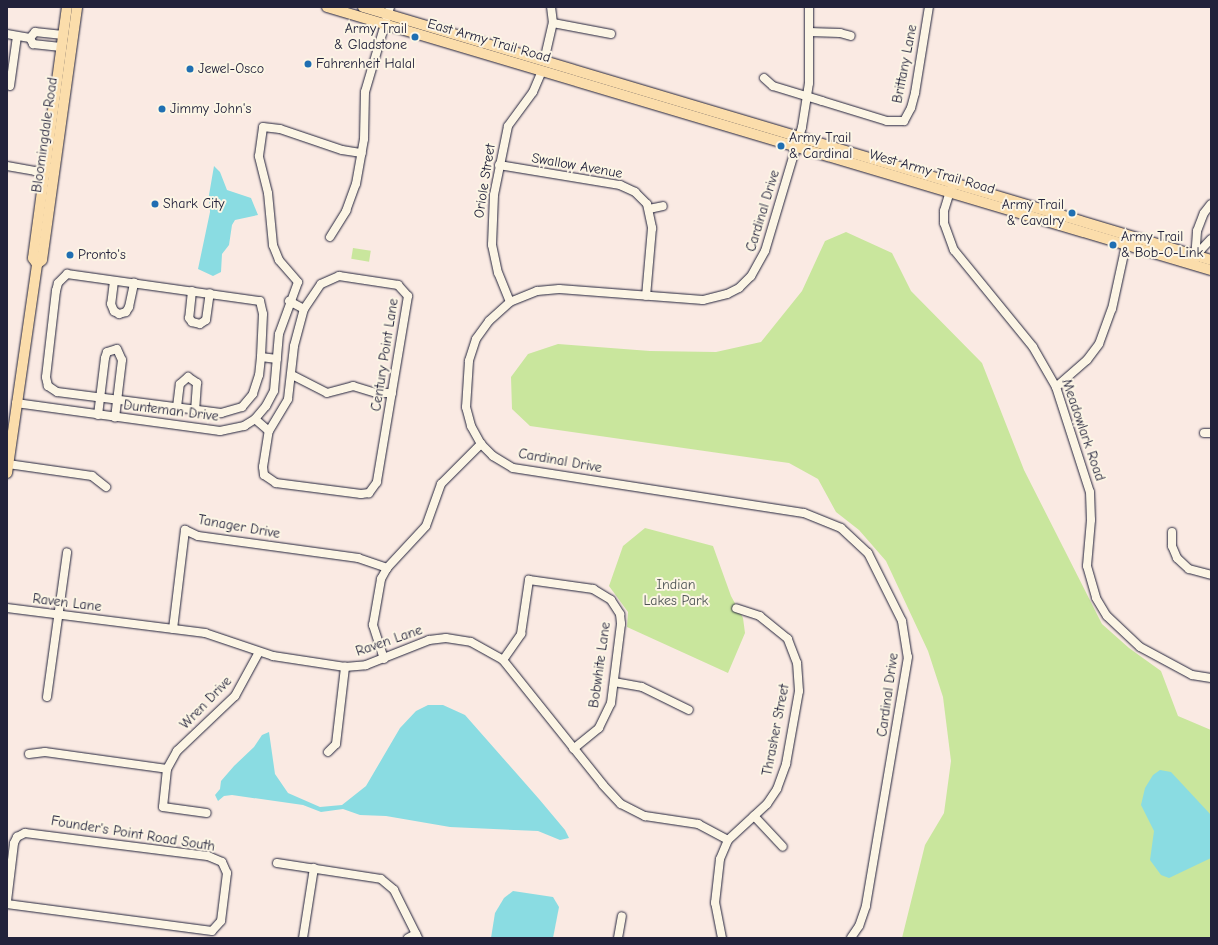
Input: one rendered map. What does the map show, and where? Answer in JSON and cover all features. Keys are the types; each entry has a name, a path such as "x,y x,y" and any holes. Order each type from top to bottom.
{"main road":[{"name":"Bloomingdale Road","path":"50,168 61,47 67,7"},
{"name":"Bloomingdale Road","path":"50,168 77,7"},
{"name":"East Army Trail Road","path":"327,7 388,15"},
{"name":"East Army Trail Road","path":"363,7 543,66 645,97"},
{"name":"West Army Trail Road","path":"645,97 1195,260 1211,270"},
{"path":"8,469 16,403 37,264 33,258 50,168"},
{"name":"West Army Trail Road","path":"951,188 1126,245 1195,260 1211,260"}],"street":[{"path":"551,7 553,23 611,34"},
{"name":"Cardinal Drive","path":"809,7 807,96 798,142 765,251 751,276 739,288 715,298 703,300 551,289 526,294 510,302 482,330 469,361 466,407 471,426 480,444 500,462 526,471 812,515 841,528 868,553 902,621 908,657 866,906 859,926 851,938"},
{"name":"Brittany Lane","path":"807,96 880,119 904,121 913,100 929,7"},
{"path":"330,237 352,196 362,153 364,96 388,15"},
{"name":"Oriole Street","path":"510,302 498,273 492,245 492,208 499,165 508,126 533,92 543,66 553,23"},
{"path":"30,38 35,32 63,35"},
{"path":"809,32 840,33 851,36"},
{"path":"7,34 30,38"},
{"path":"10,86 17,36"},
{"path":"30,38 33,44 61,47"},
{"path":"764,78 773,86 807,96"},
{"name":"Dunteman Drive","path":"16,403 115,418 220,431 244,426 255,419 271,399 275,386 279,334 298,282 276,255 272,245 268,193 258,156 263,128 280,129 342,150 362,153"},
{"name":"Swallow Avenue","path":"499,165 620,185 635,192 647,204 649,209"},
{"path":"7,166 35,171 50,168"},
{"name":"Meadowlark Road","path":"951,188 944,211 944,223 954,250 1032,347 1056,386 1090,492 1091,520 1087,566 1096,598 1114,625 1144,650 1192,674 1211,678"},
{"path":"1195,260 1197,231 1204,214 1211,204"},
{"path":"646,296 652,228 649,209 663,206"},
{"path":"1195,260 1211,239"},
{"path":"1056,386 1087,360 1099,344 1112,309 1126,245"},
{"path":"67,274 114,280 260,301 263,314 259,375 253,394 242,407 221,413 57,392 48,386 46,377 58,283 67,274"},
{"name":"Century Point Lane","path":"338,276 398,285 405,290 409,304 377,482 369,493 361,494 270,481 264,475 269,431 288,399 292,375 294,346 304,309 321,284 338,276"},
{"path":"114,280 111,304 114,311 119,314 126,312 129,307 134,283"},
{"path":"192,291 189,318 192,322 200,324 206,320 210,293"},
{"path":"290,301 304,309"},
{"path":"98,415 105,358 107,352 117,349 122,360 115,418"},
{"path":"261,357 277,359"},
{"path":"292,375 327,392 352,386 376,393 392,394"},
{"path":"177,407 180,384 188,377 197,383 195,410"},
{"path":"255,419 269,431"},
{"path":"384,659 373,625 379,586 386,568 422,532 441,484 480,444"},
{"path":"8,469 92,476 106,487"},
{"name":"Tanager Drive","path":"173,629 186,530 198,536 358,558 386,568"},
{"path":"1172,532 1172,546 1177,558 1194,572 1211,575"},
{"path":"47,697 66,552"},
{"name":"Bobwhite Lane","path":"503,660 521,634 529,580 593,589 611,600 620,614 611,703 604,722 573,749"},
{"name":"Raven Lane","path":"7,608 58,616 173,629 221,637 259,652 288,659 345,667 366,665 384,659 417,643 446,638 471,642 503,660 573,749 612,795 627,808 653,818 698,824 728,840"},
{"name":"Thrasher Street","path":"722,938 717,918 716,889 720,859 728,840 772,799 782,777 799,677 794,653 788,639 760,616 736,608"},
{"name":"Wren Drive","path":"207,812 163,807 167,769 177,751 235,696 259,652"},
{"path":"328,752 336,744 345,667"},
{"path":"614,682 642,687 689,710"},
{"path":"29,754 44,752 167,769"},
{"path":"754,816 782,847"},
{"name":"Founder's Point Road South","path":"25,833 208,856 222,862 227,873 221,921 212,931 7,902 14,843 17,837 25,833"},
{"path":"276,863 382,879 394,890 417,936 408,938"},
{"path":"304,938 314,868"},
{"path":"618,938 622,916"}],"green space":[{"path":"846,232 892,253 911,291 982,363 1024,470 1102,624 1129,648 1161,671 1178,716 1211,730 1211,938 902,938 925,845 944,813 951,761 943,697 928,651 886,561 859,530 836,512 818,479 789,463 530,426 512,409 511,377 528,354 558,344 650,351 716,352 761,342 802,291 825,241"},
{"path":"353,248 371,251 369,262 351,259"},
{"name":"Indian Lakes Park","path":"645,528 713,546 731,596 743,618 745,633 728,673 627,627 628,612 609,586 623,546"}],"water":[{"path":"214,166 220,172 227,190 251,198 258,215 235,220 232,225 229,245 222,254 221,272 213,276 198,269 210,212 209,195"},
{"path":"428,705 443,705 465,715 539,799 565,830 569,838 560,840 538,831 450,827 386,816 360,815 343,809 321,812 303,805 232,795 224,796 218,801 215,795 220,789 221,781 254,747 262,735 269,732 275,774 288,793 320,807 342,805 366,786 400,728 416,711"},
{"path":"1160,770 1171,772 1211,815 1211,858 1169,878 1161,875 1150,860 1154,831 1141,805 1145,788 1153,775"},
{"path":"513,891 553,897 559,907 553,938 491,938 495,913 504,898"}],"place":[{"name":"Army Trail & Gladstone","path":"415,37"},
{"name":"Fahrenheit Halal","path":"308,64"},
{"name":"Jewel-Osco","path":"190,69"},
{"name":"Jimmy John's","path":"162,109"},
{"name":"Army Trail & Cardinal","path":"781,146"},
{"name":"Shark City","path":"155,204"},
{"name":"Army Trail & Cavalry","path":"1072,213"},
{"name":"Army Trail & Bob-O-Link","path":"1113,245"},
{"name":"Pronto's","path":"70,255"}]}
